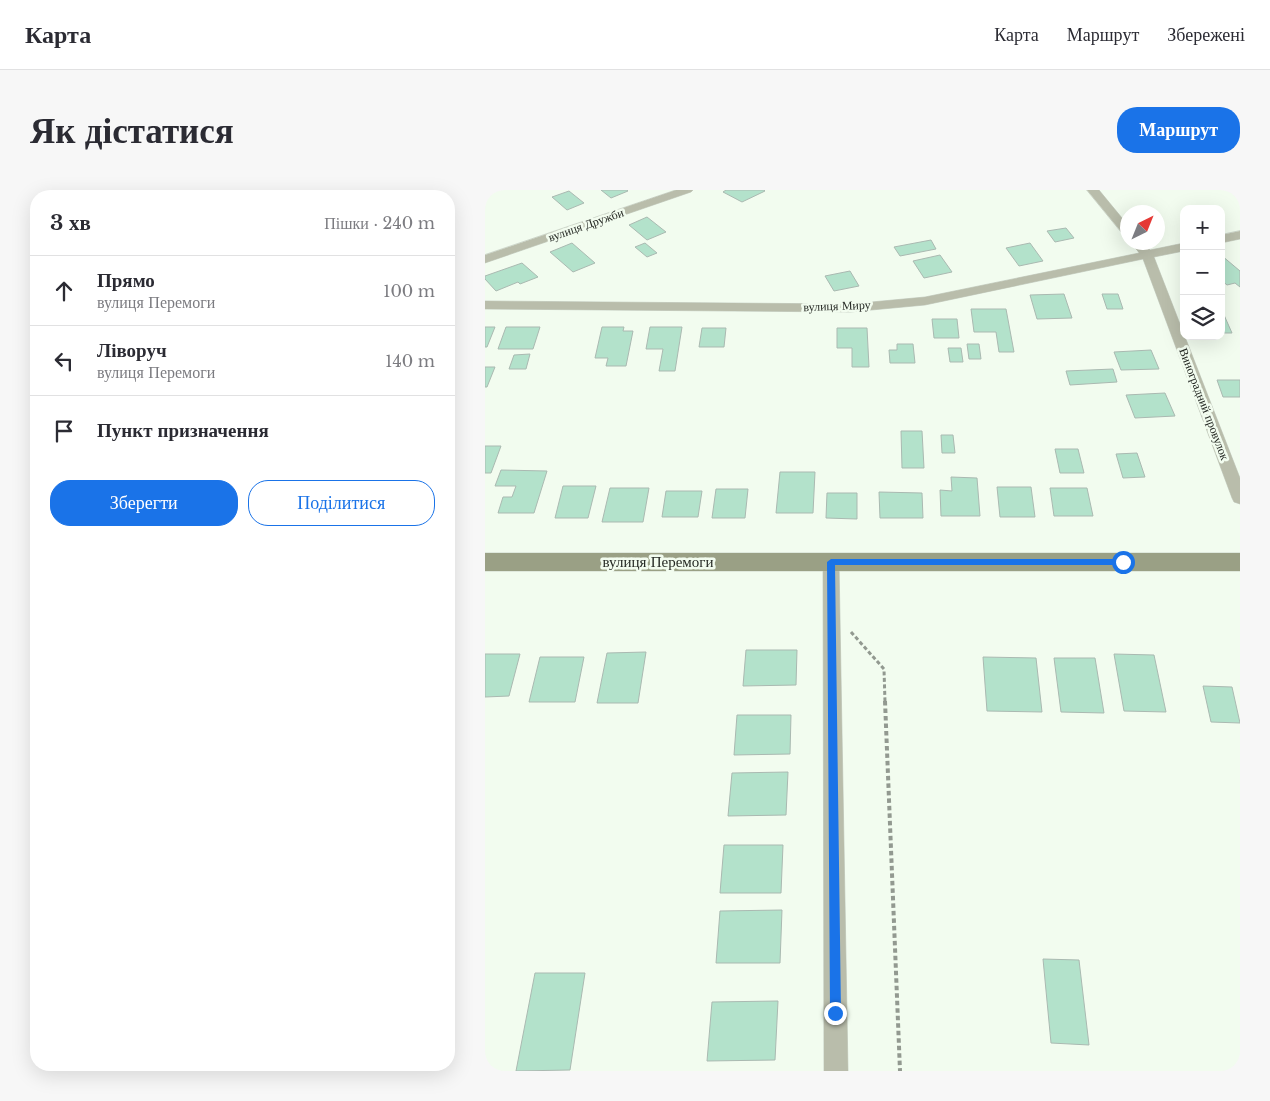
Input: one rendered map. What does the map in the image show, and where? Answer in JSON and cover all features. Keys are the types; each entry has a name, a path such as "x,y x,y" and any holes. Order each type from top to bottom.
{"street":[{"name":"вулиця Дружби","path":"485,259 687,190"},
{"path":"1093,190 1120,223"},
{"path":"1225,238 1240,235"},
{"name":"вулиця Миру","path":"485,305 850,308 925,301 1180,248"},
{"name":"Виноградний провулок","path":"1144,250 1147,254 1240,498"},
{"name":"вулиця Перемоги","path":"485,562 1240,562"},
{"path":"831,562 836,1071"}],"path":[{"path":"831,609 884,669 900,1071"}],"building":[{"path":"601,190 627,190 628,191 611,198"},
{"path":"726,190 765,191 742,202 723,192"},
{"path":"569,191 584,203 567,210 552,197"},
{"path":"647,217 666,232 647,240 629,225"},
{"path":"1066,228 1074,238 1055,242 1047,231"},
{"path":"931,240 936,249 900,256 894,247"},
{"path":"572,243 595,263 573,272 550,252"},
{"path":"645,243 657,253 647,257 635,247"},
{"path":"1030,243 1043,261 1019,266 1006,248"},
{"path":"940,255 952,272 924,278 913,261"},
{"path":"1225,258 1240,271 1240,287 1235,283 1227,285 1225,283"},
{"path":"522,263 538,277 520,284 518,282 496,291 485,279 485,276"},
{"path":"850,271 859,286 834,291 825,276"},
{"path":"1064,294 1072,318 1037,319 1030,295"},
{"path":"1102,294 1118,294 1123,309 1107,309"},
{"path":"971,309 1006,309 1014,352 999,352 996,332 974,332"},
{"path":"1225,317 1232,333 1225,333"},
{"path":"932,319 957,319 959,338 934,338"},
{"path":"485,327 495,327 487,347 485,347"},
{"path":"506,327 540,327 533,349 498,349"},
{"path":"602,327 624,327 623,331 633,331 626,366 606,366 608,358 595,358"},
{"path":"650,327 682,327 675,371 659,371 663,349 646,349"},
{"path":"702,328 726,328 724,347 699,347"},
{"path":"837,328 867,328 869,367 852,367 852,348 837,348"},
{"path":"897,344 913,344 915,363 890,363 889,350 897,350"},
{"path":"967,344 979,344 981,359 969,359"},
{"path":"948,348 961,348 963,362 950,362"},
{"path":"1151,350 1159,369 1121,370 1114,352"},
{"path":"530,354 526,369 509,369 514,355"},
{"path":"485,367 495,367 487,387 485,387"},
{"path":"1113,369 1117,382 1070,385 1066,371"},
{"path":"1217,380 1240,380 1240,397 1223,397"},
{"path":"1165,393 1175,416 1135,418 1126,395"},
{"path":"901,431 922,431 924,468 902,468"},
{"path":"941,435 953,435 955,453 942,453"},
{"path":"485,446 501,446 491,473 485,473"},
{"path":"1055,449 1078,449 1084,473 1060,473"},
{"path":"1137,453 1145,477 1123,478 1116,454"},
{"path":"501,470 547,471 534,513 498,513 503,497 512,497 516,486 495,486"},
{"path":"780,472 815,472 813,513 776,513"},
{"path":"951,477 977,478 980,516 941,516 940,490 952,491"},
{"path":"563,486 596,486 588,518 555,518"},
{"path":"997,487 1031,487 1035,517 1000,517"},
{"path":"610,488 649,488 643,522 602,522"},
{"path":"1050,488 1087,488 1093,516 1054,516"},
{"path":"716,489 748,489 745,518 712,518"},
{"path":"666,491 702,491 698,517 662,517"},
{"path":"879,492 922,493 923,518 880,518"},
{"path":"827,493 857,493 857,519 826,518"},
{"path":"746,650 797,650 796,685 743,686"},
{"path":"646,652 638,703 597,703 607,653"},
{"path":"485,654 520,654 509,696 485,697"},
{"path":"1114,654 1154,655 1166,712 1124,711"},
{"path":"540,657 584,657 575,702 529,702"},
{"path":"983,657 1036,658 1042,712 987,711"},
{"path":"1054,658 1095,658 1104,713 1061,712"},
{"path":"1203,686 1232,687 1240,723 1211,722"},
{"path":"737,715 791,715 790,754 734,755"},
{"path":"788,772 786,815 728,816 732,773"},
{"path":"724,845 783,845 781,893 720,893"},
{"path":"782,910 780,963 716,963 720,911"},
{"path":"1043,959 1079,960 1089,1045 1051,1043"},
{"path":"535,973 585,973 570,1070 516,1071"},
{"path":"778,1001 775,1060 707,1061 712,1002"}],"route":[{"path":"835,1013 831,562 1123,562"}]}
